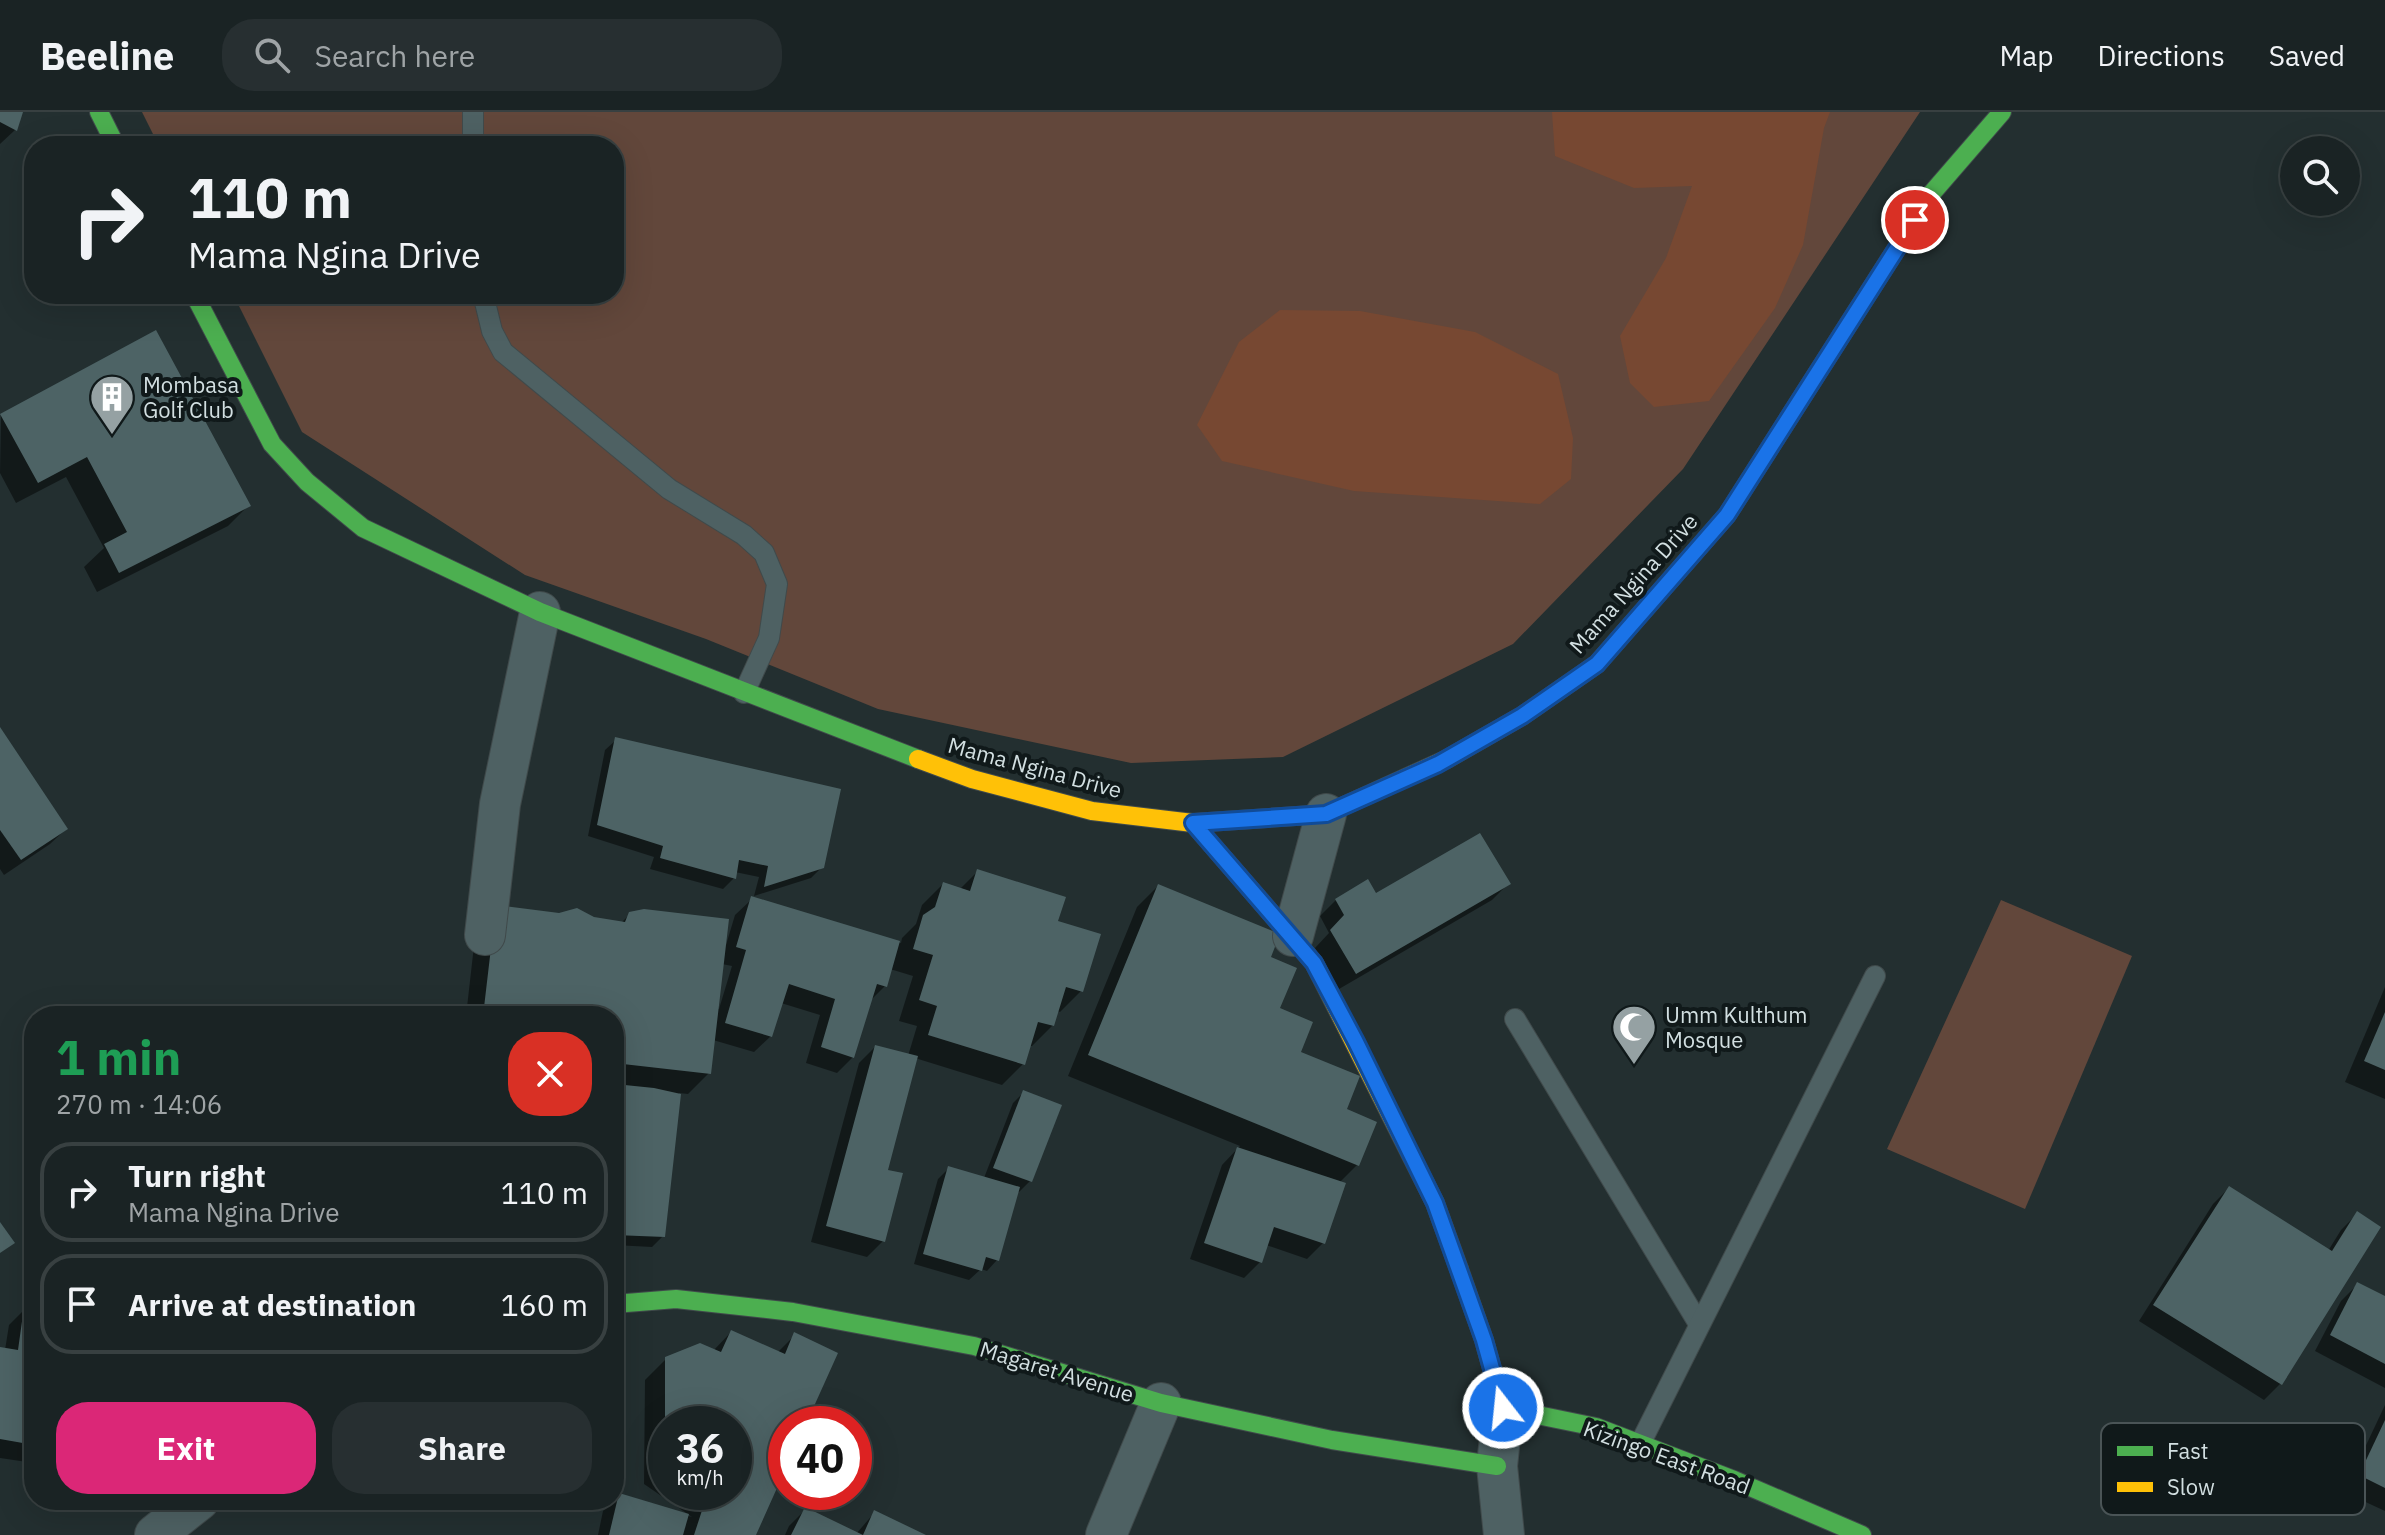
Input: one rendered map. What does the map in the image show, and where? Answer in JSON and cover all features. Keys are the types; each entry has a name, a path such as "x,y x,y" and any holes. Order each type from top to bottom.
{"street":[{"path":"99,112 111,136"},
{"name":"Mama Ngina Drive","path":"199,304 272,444 307,482 363,528 540,612 972,779 1092,811 1193,823 1326,814 1438,764 1522,716 1597,664 1727,515 1932,193 2002,112"},
{"path":"485,935 500,804 540,612"},
{"path":"1293,936 1326,814"},
{"path":"1193,823 1314,963 1435,1203 1484,1340 1503,1408 1497,1466 1504,1535"},
{"name":"Magaret Avenue","path":"624,1303 676,1299 793,1312 974,1346 1161,1403 1332,1440 1497,1466"},
{"path":"1106,1535 1161,1403"},
{"name":"Kizingo East Road","path":"1503,1408 1596,1427 1734,1480 1862,1535"},
{"path":"155,1535 186,1510"}],"lane":[{"path":"473,112 473,136"},
{"path":"485,304 492,331 503,352 669,489 744,535 764,553 777,584 769,638 744,693"},
{"path":"1640,1444 1875,976"},
{"path":"1515,1019 1699,1324"}],"shaded area":[{"name":"Mombasa Golf Club","path":"142,112 1920,112 1683,469 1513,644 1283,757 1131,763 878,709 706,639 525,575 302,432 238,304 624,304 624,136 154,136"},
{"path":"1552,112 1830,112 1824,128 1803,245 1775,308 1709,401 1654,407 1630,383 1620,336 1666,258 1692,186 1634,188 1555,156"},
{"path":"1280,310 1360,311 1475,332 1558,374 1573,438 1571,479 1540,504 1354,491 1222,461 1197,425 1239,342"},
{"path":"2001,900 2132,956 2025,1209 1887,1149"}],"building":[{"path":"0,112 23,112 17,131 0,122"},
{"name":"Mombasa Golf Club","path":"156,330 251,506 119,573 104,544 127,532 87,457 38,483 0,414"},
{"path":"0,727 68,829 21,860 0,830"},
{"path":"615,737 841,789 824,868 764,887 768,866 739,860 736,879 660,858 663,846 597,825"},
{"path":"1480,833 1511,884 1356,974 1330,930 1344,915 1335,899 1368,879 1376,893"},
{"path":"977,869 1066,897 1058,921 1101,934 1083,992 1066,987 1054,1026 1038,1022 1025,1065 928,1035 937,1006 919,1000 933,955 913,949 923,915 935,907 943,882 970,891"},
{"path":"1158,884 1280,934 1271,957 1297,968 1280,1008 1313,1022 1301,1052 1360,1076 1347,1109 1377,1122 1359,1166 1088,1055"},
{"path":"751,896 900,941 887,987 877,984 854,1058 821,1047 835,999 789,984 772,1037 725,1023 746,950 736,947"},
{"path":"496,905 559,913 577,908 594,917 625,922 629,912 644,909 729,919 711,1074 624,1064 624,1006 484,1006"},
{"path":"2385,1012 2385,1070 2364,1061"},
{"path":"875,1045 918,1056 888,1170 903,1173 885,1242 826,1226"},
{"path":"624,1085 681,1094 665,1237 624,1235"},
{"path":"1023,1090 1062,1105 1032,1182 993,1168"},
{"path":"1237,1147 1346,1183 1325,1244 1274,1227 1262,1263 1204,1243"},
{"path":"948,1166 1020,1187 999,1261 986,1257 982,1271 923,1254"},
{"path":"2229,1186 2332,1251 2357,1211 2381,1227 2282,1385 2153,1305"},
{"path":"0,1222 15,1243 0,1253"},
{"path":"2357,1282 2385,1296 2385,1364 2330,1335"},
{"path":"24,1307 24,1443 0,1439 0,1347 18,1350"},
{"path":"731,1330 785,1354 794,1332 838,1353 814,1406 768,1406 768,1508 756,1535 694,1535 702,1510 752,1510 752,1406 665,1406 665,1357 700,1343 721,1352"},
{"path":"2385,1420 2385,1488 2365,1478 2365,1462"},
{"path":"624,1494 648,1502 648,1510 676,1510 689,1514 683,1535 609,1535 615,1510 624,1510"},
{"path":"804,1510 811,1510 863,1535 791,1535"},
{"path":"874,1510 926,1535 863,1535"}],"traffic: fast":[{"path":"99,112 111,136"},
{"path":"1447,759 1522,716 1597,664 1727,515 1932,193 2002,112"},
{"path":"199,304 272,444 307,482 363,528 540,612 918,759"},
{"path":"1459,1269 1484,1340 1503,1408 1596,1427 1734,1480 1862,1535"},
{"path":"624,1303 676,1299 793,1312 974,1346 1161,1403 1332,1440 1497,1466"}],"traffic: slow":[{"path":"918,759 972,779 1092,811 1193,823 1326,814 1447,759"},
{"path":"1193,823 1314,963 1435,1203 1459,1269"}],"place":[{"name":"Mombasa Golf Club","path":"112,436"},
{"name":"Umm Kulthum Mosque","path":"1634,1066"}],"route":[{"path":"1503,1408 1484,1340 1435,1203 1356,1042 1314,963 1193,823 1326,814 1438,764 1522,716 1597,664 1727,515 1915,220"}]}
